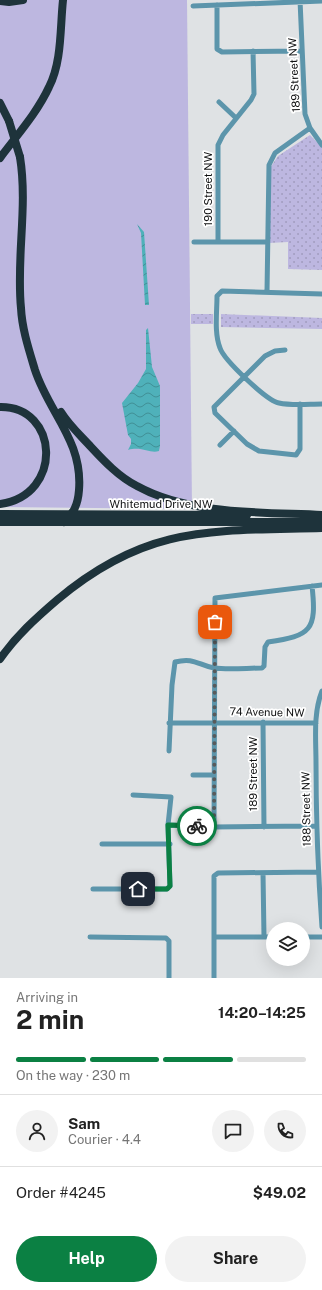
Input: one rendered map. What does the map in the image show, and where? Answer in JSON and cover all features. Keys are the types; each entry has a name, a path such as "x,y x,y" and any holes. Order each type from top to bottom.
{"highway":[{"path":"0,1 9,2 23,0"},
{"path":"0,158 36,110 50,87 58,54 63,0"},
{"path":"0,103 9,121 20,157 24,194 20,303 30,351 43,388 65,428 78,461 80,484 78,500 72,515 64,522"},
{"path":"30,351 46,387 63,415 98,454 118,473 136,486 155,495 184,504 322,516"},
{"path":"0,407 15,409 33,420 42,434 46,450 44,470 35,488 18,499 0,504"},
{"name":"Whitemud Drive NW","path":"0,514 322,516"},
{"name":"Whitemud Drive NW","path":"0,522 322,522"},
{"path":"0,527 99,525 136,522"},
{"path":"0,659 34,620 83,579 114,560 140,548 171,538 212,531 322,528"}],"street":[{"name":"189 Street NW","path":"300,1 304,108 310,128 322,144"},
{"path":"193,6 322,1"},
{"path":"217,5 217,50 222,52 302,51"},
{"name":"190 Street NW","path":"218,242 218,145 220,140 254,94 253,51"},
{"path":"219,102 236,118"},
{"path":"267,292 268,165 275,153 310,128"},
{"path":"194,242 267,242"},
{"path":"322,294 222,291 217,296 217,339 220,349 244,376 270,400 280,404 322,404"},
{"path":"285,350 274,351 265,356 214,407 215,413 247,444 259,451 296,455 300,449 300,404"},
{"path":"220,445 234,431"},
{"path":"214,827 215,598 322,584"},
{"path":"169,751 169,723 175,662 183,660 194,661 215,668 262,668 264,666 264,647 268,642 297,637 304,633 312,622 315,609 312,586"},
{"name":"188 Street NW","path":"322,691 318,702 316,723 316,826 322,927"},
{"name":"189 Street NW","path":"263,722 264,826"},
{"name":"74 Avenue NW","path":"169,723 316,723"},
{"path":"193,775 214,775"},
{"path":"93,890 167,889 170,886 170,844 168,825 172,797 133,796"},
{"path":"168,825 214,827 316,826"},
{"path":"102,844 170,844"},
{"path":"214,978 214,876 218,872 318,872"},
{"path":"214,937 264,937 263,873"},
{"path":"90,937 166,938 169,941 169,978"},
{"path":"310,937 322,937"}],"shaded area":[{"path":"0,0 187,0 192,509 0,507"},
{"path":"310,135 322,147 322,270 288,269 288,242 269,243 270,168 278,156"},
{"path":"191,314 213,314 213,324 191,324"},
{"path":"221,314 322,318 322,329 221,327"}],"water":[{"path":"137,224 144,232 149,305 145,305 141,233"},
{"path":"148,328 152,367 160,386 160,446 159,451 156,452 137,449 128,450 131,444 131,439 128,435 122,403 138,383 146,369 146,330"}],"way so far":[{"path":"197,826 214,827 215,622"}],"route":[{"path":"138,889 167,889 170,886 170,844 168,825 197,826"}]}
